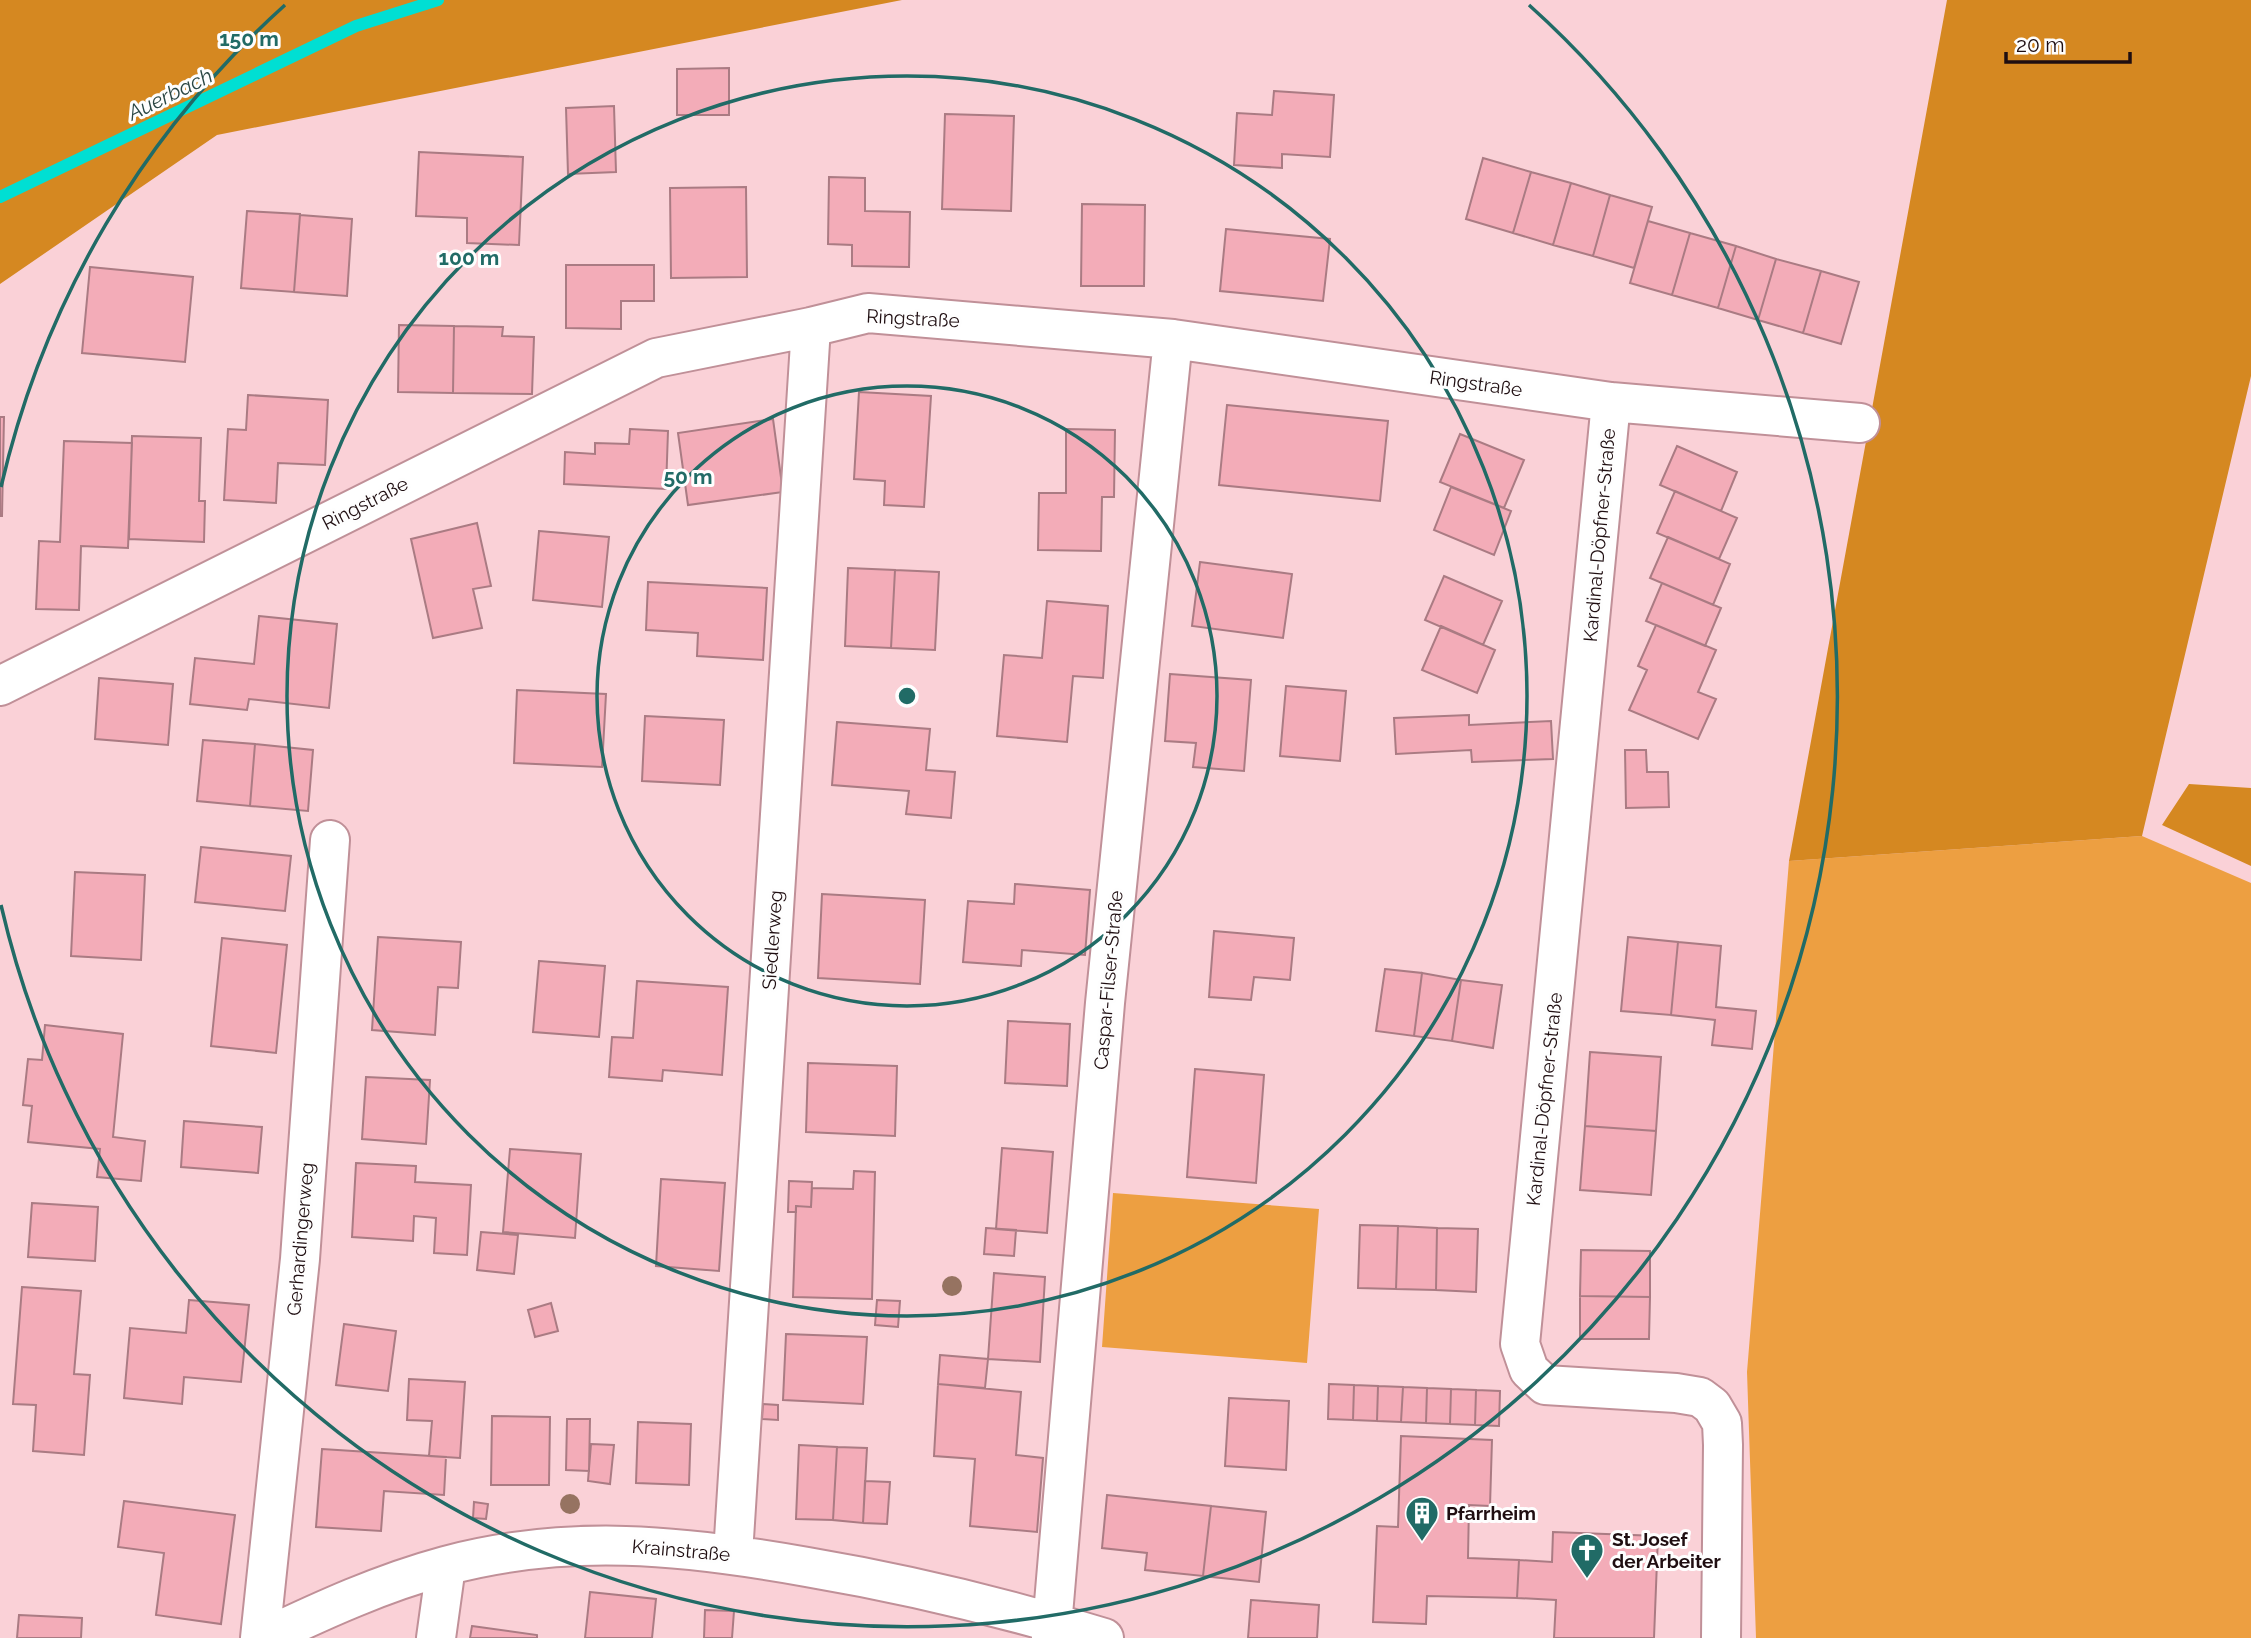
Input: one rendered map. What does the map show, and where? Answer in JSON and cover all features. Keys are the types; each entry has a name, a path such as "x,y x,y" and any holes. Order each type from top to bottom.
{"street":[{"name":"Ringstraße","path":"0,685 656,358 868,313 1173,339 1611,402 1860,423"},
{"name":"Siedlerweg","path":"733,1554 811,327"},
{"name":"Caspar-Filser-Straße","path":"1052,1630 1105,1003 1173,339"},
{"name":"Kardinal-Döpfner-Straße","path":"1611,402 1520,1344 1529,1370 1545,1385 1676,1393 1700,1397 1712,1406 1722,1423 1723,1445 1721,1638"},
{"name":"Gerhardingerweg","path":"262,1638 300,1259 330,839"},
{"name":"Krainstraße","path":"262,1638 352,1597 446,1566 518,1552 591,1544 664,1546 733,1554 876,1579 1052,1630 1104,1638"},
{"path":"436,1638 446,1566"}],"shaded area":[{"path":"0,0 902,0 217,135 0,284"},
{"path":"1947,0 2251,0 2251,376 2142,836 1789,861"},
{"path":"2189,784 2251,788 2251,866 2162,825"},
{"path":"2142,836 2251,883 2251,1638 1756,1638 1747,1372 1789,861"},
{"path":"1113,1193 1319,1209 1307,1363 1102,1347"}],"building":[{"path":"729,68 729,115 677,115 677,69"},
{"path":"1274,91 1334,95 1330,157 1282,154 1282,168 1234,165 1237,113 1272,115"},
{"path":"614,106 616,172 568,174 566,108"},
{"path":"945,114 1014,116 1011,211 942,209"},
{"path":"419,152 523,157 519,245 467,243 467,218 416,216"},
{"path":"1483,158 1531,172 1513,233 1466,219"},
{"path":"1531,172 1571,183 1553,245 1513,233"},
{"path":"829,177 865,178 865,211 910,212 909,267 852,266 852,245 828,244"},
{"path":"1571,183 1610,195 1593,256 1553,245"},
{"path":"746,187 747,277 671,278 670,188"},
{"path":"1610,195 1652,207 1634,268 1593,256"},
{"path":"1082,204 1145,205 1144,286 1081,286"},
{"path":"247,211 300,214 294,292 241,288"},
{"path":"300,215 352,219 347,296 294,292"},
{"path":"1648,221 1690,233 1672,295 1630,283"},
{"path":"1226,229 1330,239 1323,301 1220,291"},
{"path":"1690,233 1736,246 1718,308 1672,295"},
{"path":"1736,246 1776,259 1758,320 1718,308"},
{"path":"1776,259 1821,271 1803,333 1758,320"},
{"path":"566,265 654,265 654,301 621,301 621,329 566,328"},
{"path":"90,267 193,277 185,362 82,353"},
{"path":"1821,271 1859,282 1841,344 1803,333"},
{"path":"399,325 454,326 453,393 398,392"},
{"path":"454,326 503,327 502,336 534,337 532,394 453,393"},
{"path":"859,392 931,396 924,507 884,505 885,481 854,479"},
{"path":"248,395 328,400 325,465 278,463 276,503 224,500 228,429 246,430"},
{"path":"1227,405 1388,421 1380,501 1219,485"},
{"path":"0,417 4,417 2,516 0,516"},
{"path":"773,419 783,492 688,505 678,433"},
{"path":"630,429 668,431 666,489 564,484 565,452 595,454 595,443 629,444"},
{"path":"1066,429 1115,430 1114,497 1102,497 1101,551 1038,550 1039,493 1066,493"},
{"path":"1460,434 1524,460 1504,508 1440,482"},
{"path":"132,436 201,438 199,501 205,501 204,542 129,539"},
{"path":"64,441 132,443 128,548 81,546 79,610 36,609 39,541 60,542"},
{"path":"1677,446 1737,472 1721,511 1660,485"},
{"path":"1451,487 1511,511 1494,555 1434,530"},
{"path":"1675,491 1737,518 1719,559 1657,533"},
{"path":"477,523 491,586 473,589 482,628 433,638 411,539"},
{"path":"539,531 609,537 602,607 533,600"},
{"path":"1668,537 1730,564 1713,605 1650,578"},
{"path":"1200,562 1292,574 1283,638 1192,626"},
{"path":"848,568 895,570 891,648 845,646"},
{"path":"895,570 939,572 935,650 891,648"},
{"path":"1444,576 1502,601 1483,645 1425,620"},
{"path":"648,582 767,588 763,660 697,656 698,633 646,630"},
{"path":"1662,583 1721,608 1705,646 1646,621"},
{"path":"1047,601 1108,606 1103,678 1073,676 1067,742 997,736 1004,655 1042,658"},
{"path":"259,616 337,624 329,708 249,699 247,710 190,704 195,658 254,664"},
{"path":"1656,625 1716,650 1698,692 1716,699 1698,739 1629,710 1647,670 1638,666"},
{"path":"1441,626 1495,650 1477,693 1422,670"},
{"path":"1170,674 1251,680 1244,771 1193,767 1196,743 1165,741"},
{"path":"99,678 173,684 168,745 95,739"},
{"path":"1286,686 1346,691 1340,761 1280,756"},
{"path":"517,690 606,694 602,767 514,763"},
{"path":"1469,715 1469,725 1551,721 1553,759 1472,762 1471,750 1396,754 1394,718"},
{"path":"645,716 724,720 720,785 642,781"},
{"path":"837,722 930,729 926,770 955,772 951,818 906,814 909,791 832,785"},
{"path":"203,740 255,744 250,806 197,801"},
{"path":"255,744 313,750 308,811 250,806"},
{"path":"1625,750 1646,750 1647,772 1668,772 1669,807 1626,808"},
{"path":"201,847 291,856 285,911 195,902"},
{"path":"75,872 145,875 141,960 71,956"},
{"path":"1015,884 1090,890 1085,955 1022,950 1021,966 963,962 968,901 1014,904"},
{"path":"822,894 925,900 920,984 818,978"},
{"path":"1214,931 1294,938 1290,980 1254,977 1251,1000 1209,997"},
{"path":"378,937 461,942 458,988 438,987 435,1035 372,1030"},
{"path":"1628,937 1678,942 1671,1015 1621,1011"},
{"path":"222,938 287,945 276,1053 211,1046"},
{"path":"1678,942 1721,946 1716,1007 1756,1011 1752,1049 1712,1045 1715,1020 1671,1015"},
{"path":"539,961 605,966 599,1037 533,1032"},
{"path":"1385,969 1422,973 1414,1036 1376,1031"},
{"path":"1422,973 1461,980 1452,1041 1414,1036"},
{"path":"1461,980 1502,985 1493,1048 1452,1041"},
{"path":"637,981 728,987 722,1075 663,1070 662,1081 609,1077 612,1037 633,1038"},
{"path":"1008,1021 1070,1024 1067,1086 1005,1083"},
{"path":"45,1025 123,1034 113,1137 145,1141 141,1181 97,1177 100,1149 28,1142 32,1106 23,1105 28,1059 42,1060"},
{"path":"1590,1052 1661,1057 1656,1131 1585,1126"},
{"path":"808,1063 897,1066 895,1136 806,1132"},
{"path":"1195,1069 1264,1075 1256,1183 1187,1177"},
{"path":"366,1077 430,1080 426,1144 362,1139"},
{"path":"184,1121 262,1127 258,1173 181,1167"},
{"path":"1585,1126 1656,1131 1651,1195 1580,1190"},
{"path":"1002,1148 1053,1152 1047,1233 996,1229"},
{"path":"510,1149 581,1154 575,1238 503,1232"},
{"path":"356,1163 416,1166 415,1182 471,1185 467,1255 434,1253 436,1218 414,1216 413,1241 352,1237"},
{"path":"854,1171 875,1172 872,1299 793,1297 796,1206 811,1207 812,1188 853,1189"},
{"path":"661,1179 725,1183 719,1271 656,1266"},
{"path":"789,1181 812,1182 811,1207 796,1206 796,1212 788,1212"},
{"path":"32,1203 98,1207 95,1261 28,1257"},
{"path":"1360,1225 1398,1226 1396,1289 1358,1288"},
{"path":"1398,1226 1437,1228 1436,1290 1396,1289"},
{"path":"986,1228 1016,1230 1014,1256 984,1254"},
{"path":"1437,1228 1478,1229 1476,1292 1436,1290"},
{"path":"481,1232 518,1235 514,1274 477,1270"},
{"path":"1581,1250 1650,1251 1650,1297 1580,1296"},
{"path":"994,1273 1045,1277 1040,1362 988,1359"},
{"path":"22,1287 81,1291 74,1374 90,1375 84,1455 33,1451 36,1405 13,1404"},
{"path":"1580,1296 1650,1297 1649,1339 1580,1339"},
{"path":"189,1300 249,1305 241,1382 184,1377 182,1404 124,1398 130,1328 186,1333"},
{"path":"877,1300 900,1301 898,1327 875,1325"},
{"path":"551,1303 558,1331 535,1337 528,1310"},
{"path":"344,1324 396,1331 388,1391 336,1385"},
{"path":"786,1334 867,1337 863,1404 783,1400"},
{"path":"940,1355 988,1359 985,1388 938,1384"},
{"path":"409,1379 465,1382 460,1458 429,1456 432,1421 407,1420"},
{"path":"938,1384 1021,1392 1016,1455 1043,1458 1037,1532 970,1526 975,1459 934,1456"},
{"path":"1329,1384 1354,1385 1353,1420 1328,1419"},
{"path":"1354,1385 1378,1386 1377,1421 1353,1420"},
{"path":"1378,1386 1403,1387 1401,1422 1377,1421"},
{"path":"1403,1387 1427,1388 1426,1423 1401,1422"},
{"path":"1427,1388 1451,1389 1450,1424 1426,1423"},
{"path":"1451,1389 1476,1390 1475,1425 1450,1424"},
{"path":"1476,1390 1500,1391 1499,1426 1475,1425"},
{"path":"1229,1398 1289,1401 1286,1470 1225,1466"},
{"path":"763,1404 778,1405 778,1420 762,1419"},
{"path":"492,1416 550,1417 549,1485 491,1485"},
{"path":"567,1419 590,1419 589,1471 566,1470"},
{"path":"638,1422 691,1424 689,1485 636,1483"},
{"name":"Pfarrheim","path":"1401,1436 1492,1440 1490,1506 1469,1505 1468,1558 1519,1560 1517,1598 1427,1596 1426,1624 1373,1622 1377,1526 1398,1527"},
{"path":"591,1444 614,1445 610,1484 588,1481"},
{"path":"799,1445 837,1447 833,1520 796,1519"},
{"path":"837,1447 867,1448 863,1523 833,1520"},
{"path":"322,1449 446,1457 444,1495 384,1491 381,1531 316,1527"},
{"path":"865,1481 890,1482 887,1524 863,1523"},
{"path":"1107,1495 1211,1506 1203,1576 1145,1570 1147,1553 1102,1548"},
{"path":"124,1501 235,1515 221,1624 156,1615 164,1553 118,1547"},
{"path":"474,1502 488,1504 486,1519 473,1518"},
{"path":"1211,1506 1266,1512 1259,1582 1203,1576"},
{"name":"St. Josef der Arbeiter","path":"1553,1532 1658,1536 1654,1638 1554,1638 1556,1600 1517,1598 1519,1560 1552,1562"},
{"path":"590,1592 656,1599 652,1638 585,1638"},
{"path":"1251,1600 1319,1605 1317,1638 1248,1638"},
{"path":"705,1610 734,1611 732,1638 704,1638"},
{"path":"19,1615 82,1618 81,1638 17,1638"},
{"path":"472,1626 537,1635 537,1638 470,1638"}],"waterway":[{"name":"Auerbach","path":"0,197 356,26 438,0"}],"place":[{"name":"Pfarrheim","path":"1422,1543"},
{"name":"St. Josef der Arbeiter","path":"1587,1580"}]}
